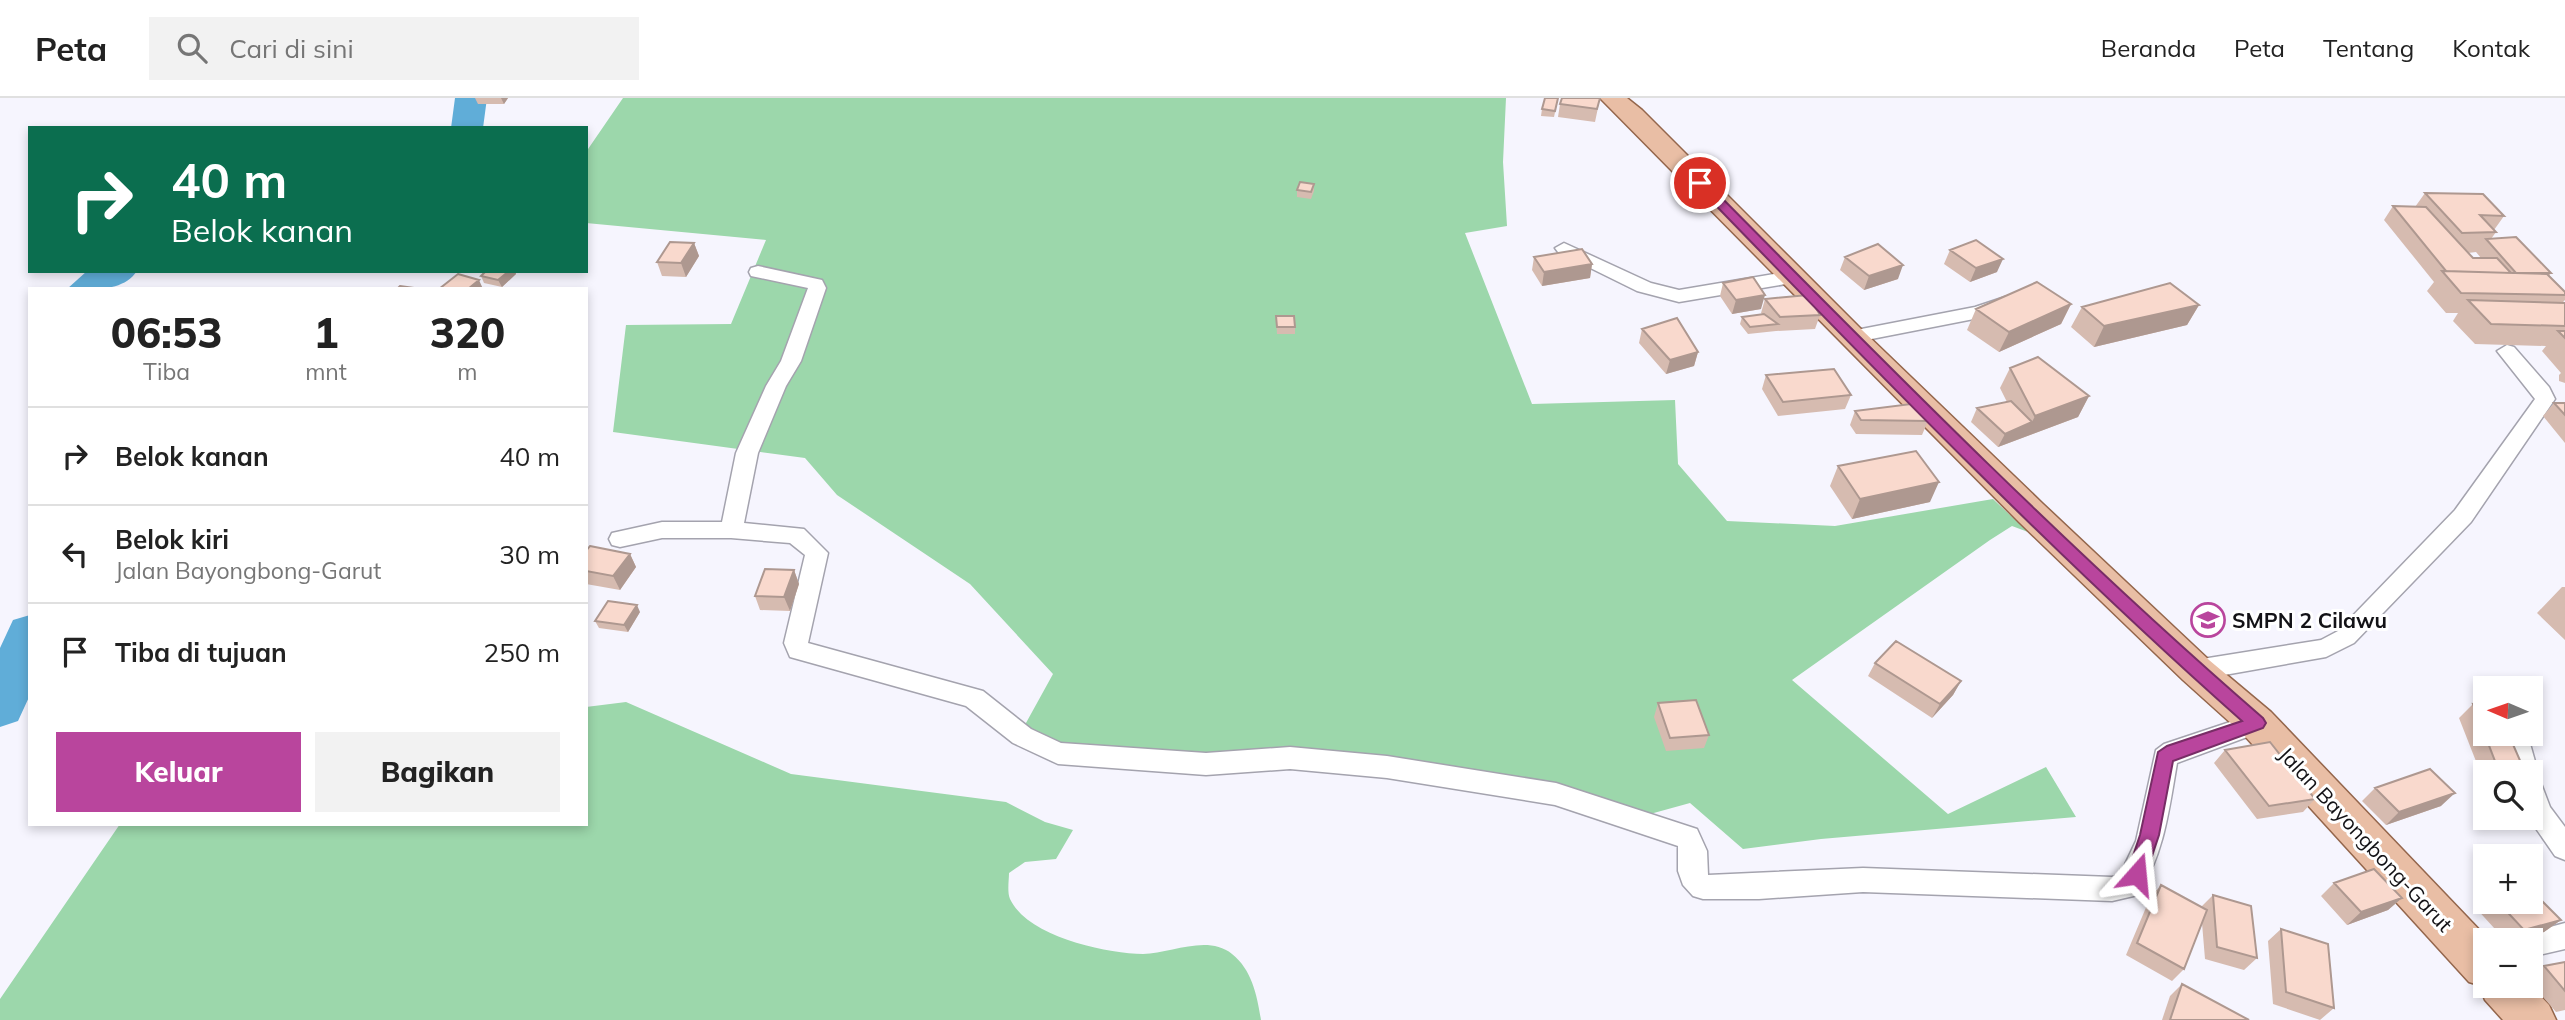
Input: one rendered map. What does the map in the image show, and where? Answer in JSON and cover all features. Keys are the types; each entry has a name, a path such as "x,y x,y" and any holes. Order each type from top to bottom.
{"main road":[{"name":"Jalan Bayongbong-Garut","path":"1612,98 1640,123 1851,337 2196,670 2257,723 2473,951"},
{"name":"Jalan Bayongbong-Garut","path":"2514,998 2533,1020"}],"street":[{"path":"1563,248 1644,287 1679,296 1792,276"},
{"path":"731,530 747,453 776,386 791,361 817,288 815,284 758,272"},
{"path":"1851,337 1979,312 2016,299"},
{"path":"2196,670 2252,663 2326,648 2346,637 2417,566 2463,516 2544,399 2507,351"},
{"path":"620,539 662,530 731,530 796,535 806,540 817,553 796,643 799,650 974,698 1039,747 1058,753 1206,764 1290,758 1387,767 1556,794 1686,837 1695,852 1691,874 1695,883 1703,887 1759,887 1863,880 2112,889 2128,886 2137,874 2150,835 2165,758 2173,751 2257,723"},
{"path":"2543,818 2565,848"},
{"path":"2543,941 2565,936"}],"green space":[{"path":"623,98 1506,98 1503,162 1507,226 1465,233 1532,404 1675,400 1678,464 1727,521 1835,526 1993,499 2028,532 2012,526 1792,680 1948,814 2046,767 2076,817 1821,839 1743,849 1690,803 1632,819 1414,770 1059,749 1021,732 1053,674 970,584 837,495 805,458 613,432 626,325 731,324 766,240 588,223 588,149"},
{"path":"626,702 791,774 1006,802 1045,822 1073,830 1056,859 1025,862 1009,873 1009,896 1019,912 1050,933 1109,950 1143,954 1200,945 1222,948 1239,960 1249,975 1261,1020 0,1020 0,999 119,826 588,826 588,707"}],"building":[{"path":"1545,98 1558,98 1555,111 1542,109"},
{"path":"1562,98 1600,98 1597,109 1560,104"},
{"path":"1300,182 1314,184 1311,192 1297,190"},
{"path":"2425,193 2483,194 2504,216 2480,215 2496,232 2462,233"},
{"path":"2393,206 2426,207 2473,258 2497,258 2511,273 2446,271"},
{"path":"2516,237 2551,273 2516,273 2486,239"},
{"path":"1976,240 2003,259 1976,268 1950,250"},
{"path":"670,242 694,243 681,263 657,262"},
{"path":"1878,244 1903,265 1869,276 1845,257"},
{"path":"1582,249 1592,264 1544,272 1534,257"},
{"path":"2442,271 2547,274 2565,295 2461,293"},
{"path":"484,273 507,273 498,280 481,276"},
{"path":"458,274 479,280 470,287 442,287"},
{"path":"1753,277 1765,295 1736,300 1723,283"},
{"path":"2037,282 2071,304 2009,332 1976,309"},
{"path":"2170,283 2199,305 2104,326 2082,307"},
{"path":"1808,295 1820,315 1780,317 1765,299"},
{"path":"2468,300 2565,303 2565,326 2491,324"},
{"path":"1764,314 1778,324 1750,327 1742,317"},
{"path":"1276,316 1294,316 1295,327 1277,327"},
{"path":"1677,318 1698,352 1670,360 1642,329"},
{"path":"2038,357 2089,396 2035,416 2010,368"},
{"path":"1834,369 1851,395 1783,402 1766,375"},
{"path":"2011,401 2032,422 2005,434 1977,408"},
{"path":"1919,403 1928,421 1861,420 1855,411"},
{"path":"2554,403 2565,403 2565,415"},
{"path":"1916,451 1939,482 1860,499 1838,466"},
{"path":"590,546 630,554 613,576 588,571"},
{"path":"765,569 794,570 784,597 755,596"},
{"path":"608,601 637,605 624,625 595,621"},
{"path":"1896,641 1961,681 1940,704 1875,663"},
{"path":"1696,700 1709,735 1670,738 1658,703"},
{"path":"2270,742 2315,799 2269,806 2225,750"},
{"path":"2489,746 2514,746 2520,760 2495,760"},
{"path":"2430,769 2455,793 2399,812 2375,788"},
{"path":"2374,869 2402,898 2361,912 2334,883"},
{"path":"2161,885 2207,910 2184,969 2137,943"},
{"path":"2213,895 2251,906 2257,958 2217,947"},
{"path":"2543,902 2561,920 2531,928 2522,928 2509,914 2543,914"},
{"path":"2281,929 2328,944 2334,1008 2286,992"},
{"path":"2565,962 2565,991 2544,966"},
{"path":"2182,984 2249,1020 2170,1020"}],"waterway":[{"path":"467,126 471,98"},
{"path":"89,287 112,273"},
{"path":"0,707 28,638"}],"place":[{"name":"SMPN 2 Cilawu","path":"2208,620"}],"route":[{"path":"1700,183 1851,337 2031,513 2196,670 2257,723 2173,751 2165,758 2150,835 2137,874"}]}
